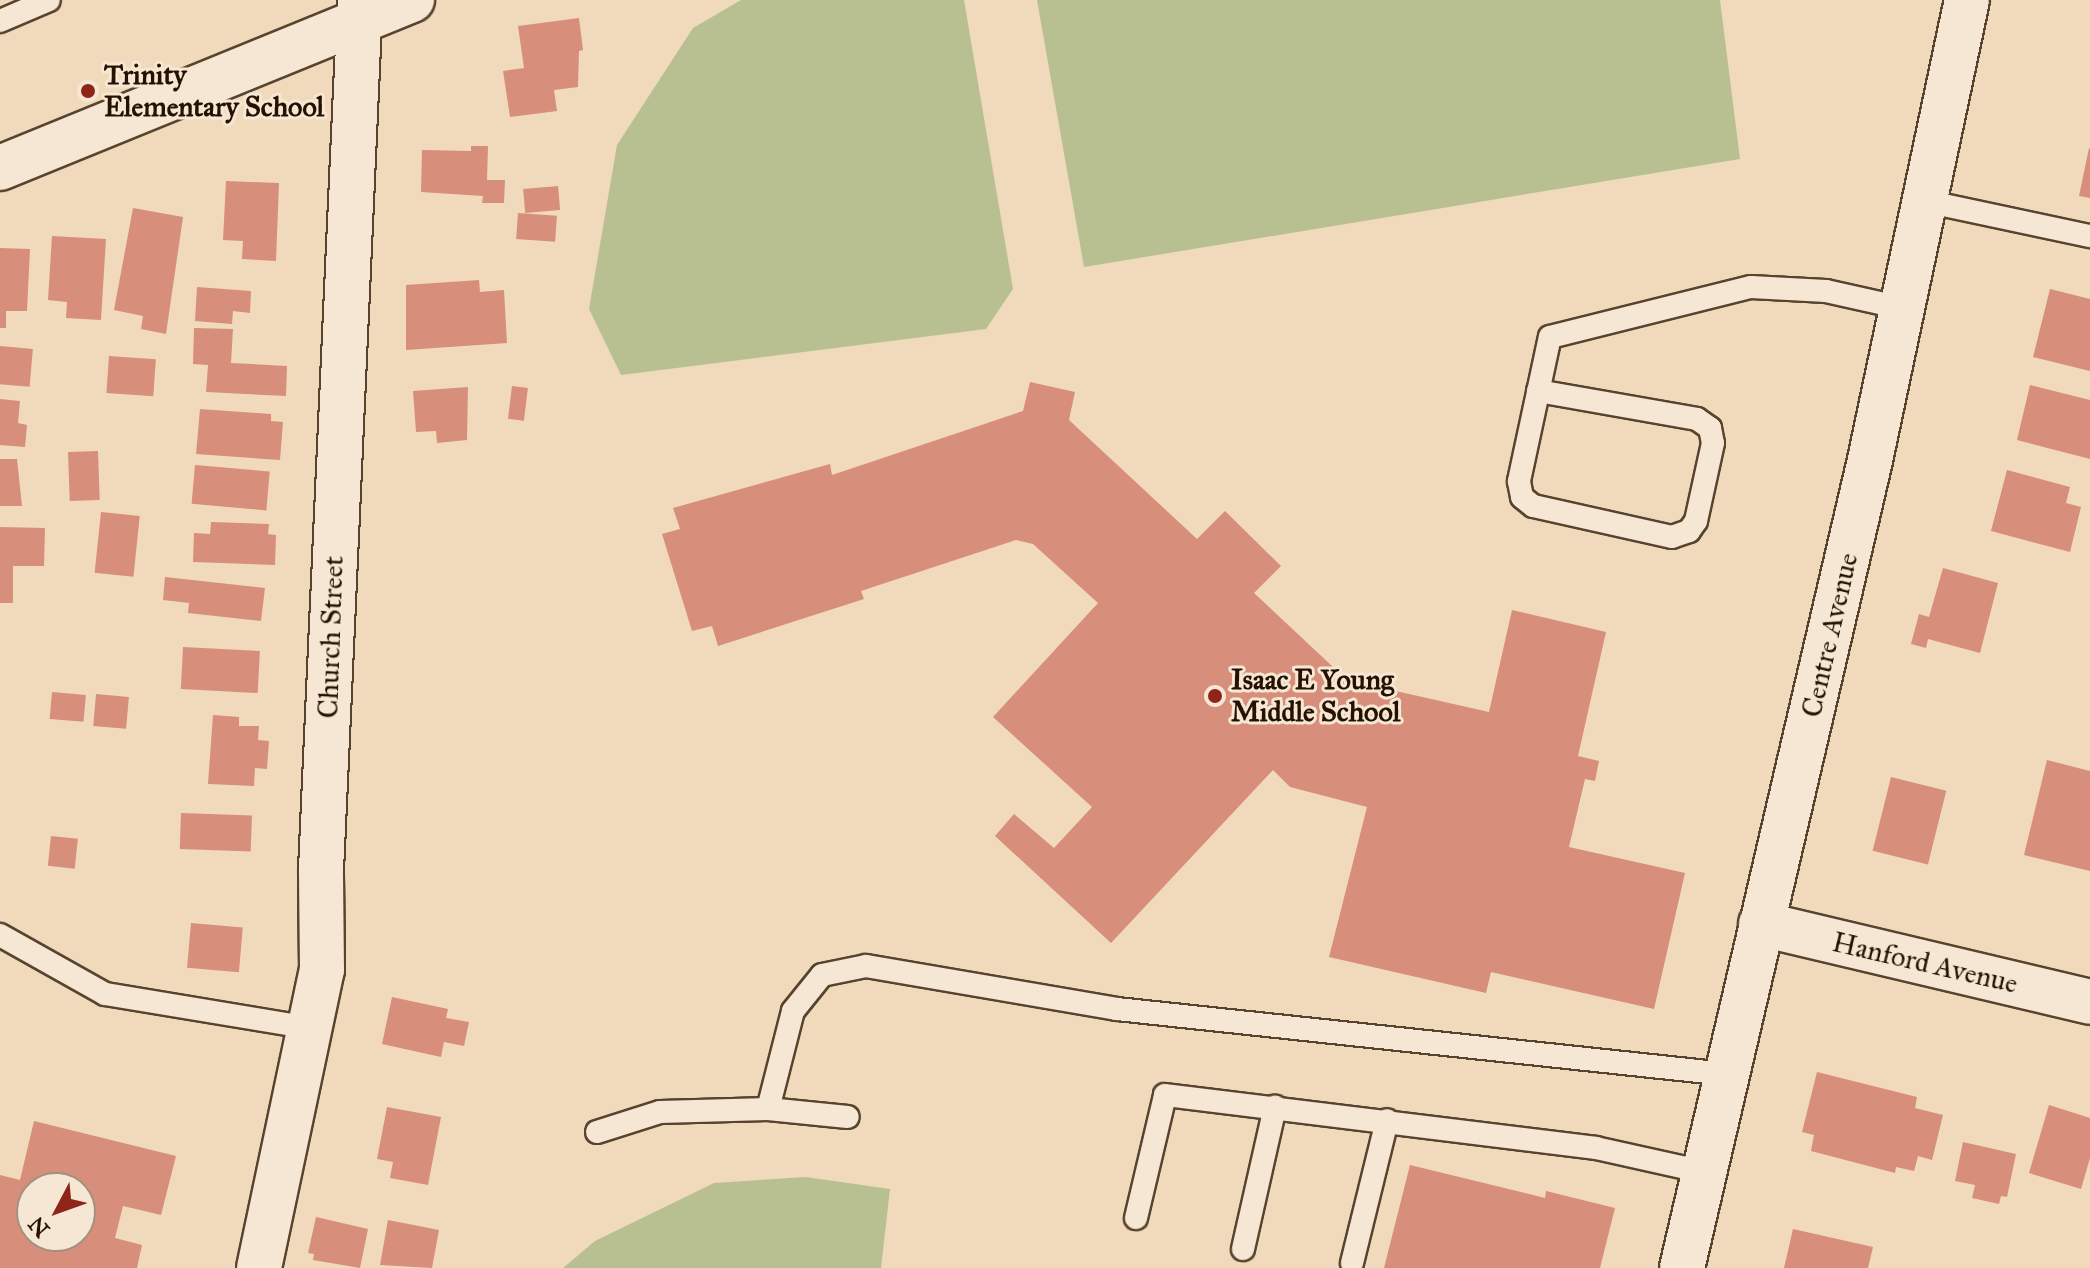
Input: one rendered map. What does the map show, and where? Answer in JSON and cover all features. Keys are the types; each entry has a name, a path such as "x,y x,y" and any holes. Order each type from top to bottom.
{"street":[{"path":"0,168 360,10 412,0"},
{"name":"Centre Avenue","path":"1682,1268 1902,308 1967,0"},
{"name":"Church Street","path":"259,1268 322,970 321,870 360,10"},
{"name":"Hanford Avenue","path":"1761,924 2090,1002"}],"lane":[{"path":"0,21 49,0"},
{"path":"1925,201 2090,236"},
{"path":"1538,391 1697,419 1710,428 1713,443 1696,521 1689,531 1672,537 1533,506 1522,497 1519,481 1538,391 1550,337 1716,293 1751,287 1826,291 1902,308"},
{"path":"0,935 105,994 310,1028"},
{"path":"768,1109 793,1011 822,975 866,966 1117,1009 1726,1074"},
{"path":"1136,1218 1165,1095 1596,1148 1704,1172"},
{"path":"1243,1249 1275,1107"},
{"path":"597,1132 660,1112 768,1109 848,1117"},
{"path":"1352,1263 1387,1120"}],"green space":[{"path":"741,0 964,0 1013,289 986,329 621,375 589,309 617,145 693,28"},
{"path":"1037,0 1720,0 1740,159 1084,267"},
{"path":"806,1177 890,1189 881,1268 563,1268 595,1241 714,1183"}],"building":[{"path":"579,18 583,50 579,51 578,87 554,90 557,111 510,117 503,71 524,68 518,26"},
{"path":"471,146 488,146 487,180 505,180 504,203 482,203 483,196 421,192 422,150 471,151"},
{"path":"2090,149 2090,198 2079,196"},
{"path":"226,181 279,183 276,261 242,259 243,241 223,240"},
{"path":"558,186 560,210 525,213 523,189"},
{"path":"133,208 183,217 166,334 141,329 143,316 114,310"},
{"path":"518,213 557,216 555,242 516,239"},
{"path":"52,236 106,239 101,320 66,318 67,302 48,300"},
{"path":"0,248 30,249 27,311 6,311 6,328 0,328"},
{"path":"479,280 480,292 504,290 507,343 406,350 406,285"},
{"path":"197,287 251,291 250,313 233,311 232,324 195,321"},
{"path":"2050,289 2090,299 2090,371 2033,357"},
{"path":"194,328 233,329 231,363 287,366 286,396 206,392 208,365 193,364"},
{"path":"0,346 33,349 30,387 0,384"},
{"path":"109,356 156,359 153,396 106,393"},
{"name":"Isaac E Young Middle School","path":"1030,382 1075,392 1069,420 1197,539 1225,511 1281,566 1254,593 1347,680 1489,712 1512,610 1606,632 1578,756 1599,761 1595,781 1585,779 1569,847 1685,873 1654,1009 1491,972 1486,993 1329,957 1367,807 1290,787 1273,770 1111,943 995,836 1014,814 1054,848 1092,807 993,717 1098,603 1033,544 1016,540 861,591 864,599 718,646 712,626 692,631 662,534 680,529 673,508 830,464 832,475 1023,411"},
{"path":"2030,385 2090,400 2090,459 2017,440"},
{"path":"512,386 528,388 524,421 508,419"},
{"path":"468,387 467,440 437,443 436,431 416,432 413,391"},
{"path":"0,399 20,401 18,423 27,425 25,447 0,445"},
{"path":"200,409 271,414 271,421 283,422 280,460 196,454"},
{"path":"98,451 100,500 70,501 68,452"},
{"path":"0,459 17,459 22,506 0,506"},
{"path":"195,465 270,472 266,510 192,504"},
{"path":"2007,470 2070,487 2066,503 2081,507 2070,552 1991,531"},
{"path":"101,512 140,516 133,577 95,573"},
{"path":"211,522 269,524 268,534 276,535 275,565 193,562 194,533 210,534"},
{"path":"0,527 45,528 44,566 13,566 13,603 0,603"},
{"path":"1943,568 1998,583 1980,653 1928,639 1926,648 1911,644 1919,614 1929,617"},
{"path":"165,577 265,588 261,621 188,613 189,603 163,600"},
{"path":"183,647 260,651 258,693 181,689"},
{"path":"52,692 86,695 84,722 50,719"},
{"path":"96,694 129,697 126,729 93,726"},
{"path":"213,715 239,717 239,726 259,726 258,740 269,741 267,769 255,768 254,786 208,784"},
{"path":"2047,760 2090,771 2090,871 2024,855"},
{"path":"1891,777 1946,791 1928,865 1873,851"},
{"path":"181,813 252,815 251,851 180,849"},
{"path":"51,836 78,839 75,869 48,866"},
{"path":"191,923 243,928 239,972 187,968"},
{"path":"392,997 448,1009 446,1018 469,1022 464,1046 444,1042 441,1057 382,1044"},
{"path":"1817,1072 1917,1097 1915,1108 1943,1115 1932,1160 1918,1156 1914,1171 1896,1167 1895,1173 1811,1151 1814,1135 1802,1132"},
{"path":"2049,1105 2090,1118 2090,1158 2081,1189 2029,1173"},
{"path":"387,1107 441,1117 428,1185 390,1178 393,1162 377,1159"},
{"path":"34,1121 176,1156 161,1215 123,1206 115,1238 142,1245 137,1268 0,1268 0,1175 16,1179 16,1252 96,1252 96,1172 22,1172"},
{"path":"1963,1142 2016,1154 2007,1197 2001,1196 1999,1204 1972,1198 1975,1185 1955,1181"},
{"path":"1410,1165 1545,1198 1546,1191 1615,1208 1600,1268 1384,1268"},
{"path":"316,1217 368,1229 360,1268 313,1260 314,1254 308,1253"},
{"path":"388,1220 439,1230 432,1268 380,1265"},
{"path":"1793,1229 1873,1247 1868,1268 1784,1268"}],"place":[{"name":"Trinity Elementary School","path":"88,91"},
{"name":"Isaac E Young Middle School","path":"1215,696"}]}
